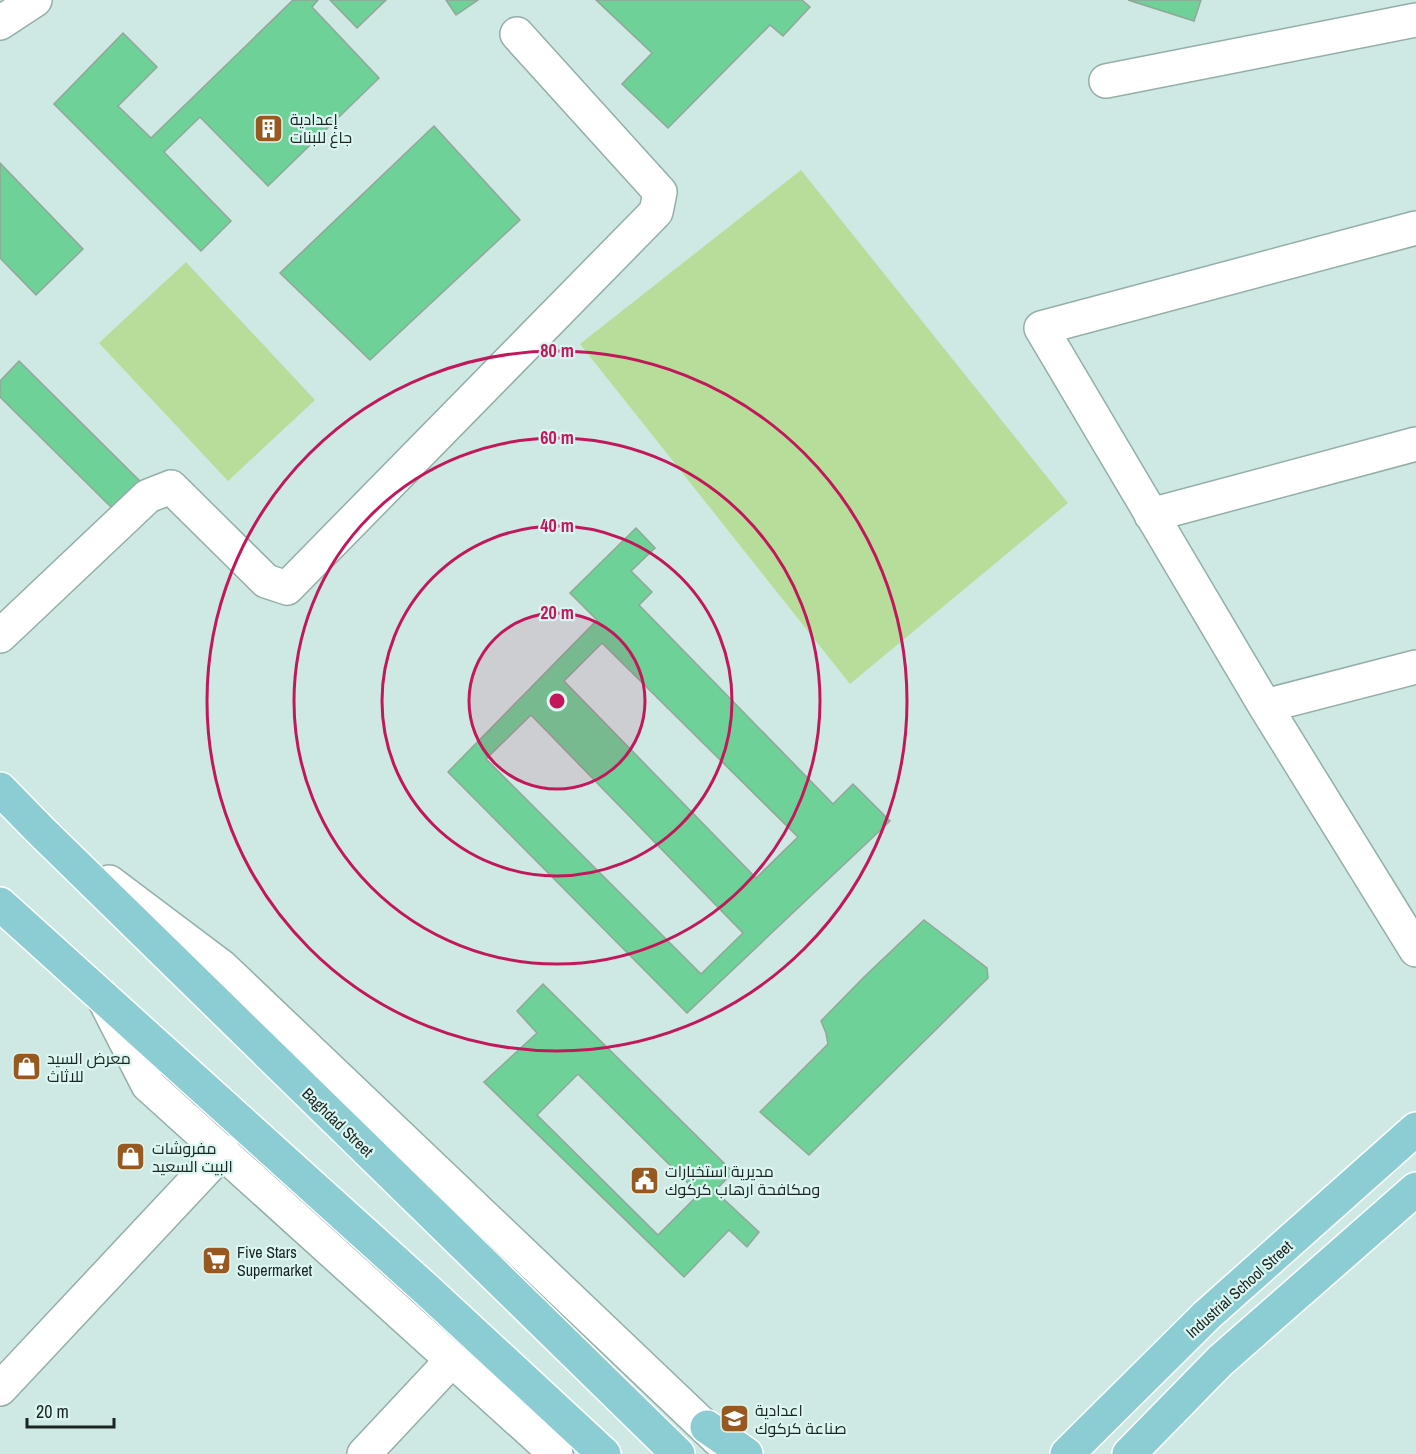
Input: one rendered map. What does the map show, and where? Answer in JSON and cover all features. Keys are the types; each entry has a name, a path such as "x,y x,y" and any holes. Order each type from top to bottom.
{"main road":[{"name":"Baghdad Street","path":"0,789 39,831 678,1454"},
{"path":"0,904 428,1291 604,1454"},
{"name":"Industrial School Street","path":"1067,1454 1207,1315 1416,1130"},
{"path":"1129,1454 1220,1361 1416,1189"},
{"path":"707,1428 746,1454"}],"street":[{"path":"0,23 35,0"},
{"path":"1106,81 1416,20"},
{"path":"0,636 148,496 171,487 266,581 287,588 656,212 660,192 517,34"},
{"path":"1416,228 1041,328 1265,706 1416,950"},
{"path":"1151,515 1416,444"},
{"path":"1265,706 1416,667"},
{"path":"39,831 222,967 733,1454"},
{"path":"105,1000 148,1084 556,1454"},
{"path":"4,1377 223,1151"},
{"path":"364,1454 452,1360"}],"green space":[{"path":"801,170 1068,503 850,684 580,344"},
{"path":"186,262 315,400 228,481 99,343"}],"building":[{"name":"إعدادية جاغ للبنات","path":"293,0 318,0 312,7 379,78 268,186 200,117 164,152 231,221 201,251 54,104 123,33 157,67 118,106 151,138"},
{"path":"330,0 386,0 357,28"},
{"path":"446,0 478,0 456,15"},
{"path":"596,0 802,0 810,7 783,36 770,25 668,128 622,84 652,53"},
{"path":"1128,0 1201,0 1194,21"},
{"path":"434,126 520,220 370,360 280,273"},
{"path":"0,163 83,249 36,295 0,258"},
{"path":"19,361 142,483 115,511 0,397 0,381"},
{"path":"636,528 655,548 631,571 652,592 639,605 833,804 853,784 890,821 687,1013 448,772 597,620 570,593","holes":["602,643 798,837 756,878 564,681","531,715 743,933 701,974 486,759"]},
{"path":"924,920 987,968 988,978 809,1155 760,1112 828,1044 821,1021"},
{"path":"543,984 733,1172 715,1191 759,1232 747,1247 729,1230 684,1277 484,1082 537,1033 517,1011","holes":["578,1074 699,1194 658,1235 537,1115"]}],"place":[{"name":"إعدادية جاغ للبنات","path":"269,128"},
{"name":"معرض السيد للاثاث","path":"26,1067"},
{"name":"مفروشات البيت السعيد","path":"131,1157"},
{"name":"مديرية استخبارات ومكافحة ارهاب كركوك","path":"644,1180"},
{"name":"Five Stars Supermarket","path":"216,1261"},
{"name":"اعدادية صناعة كركوك","path":"734,1419"}]}
